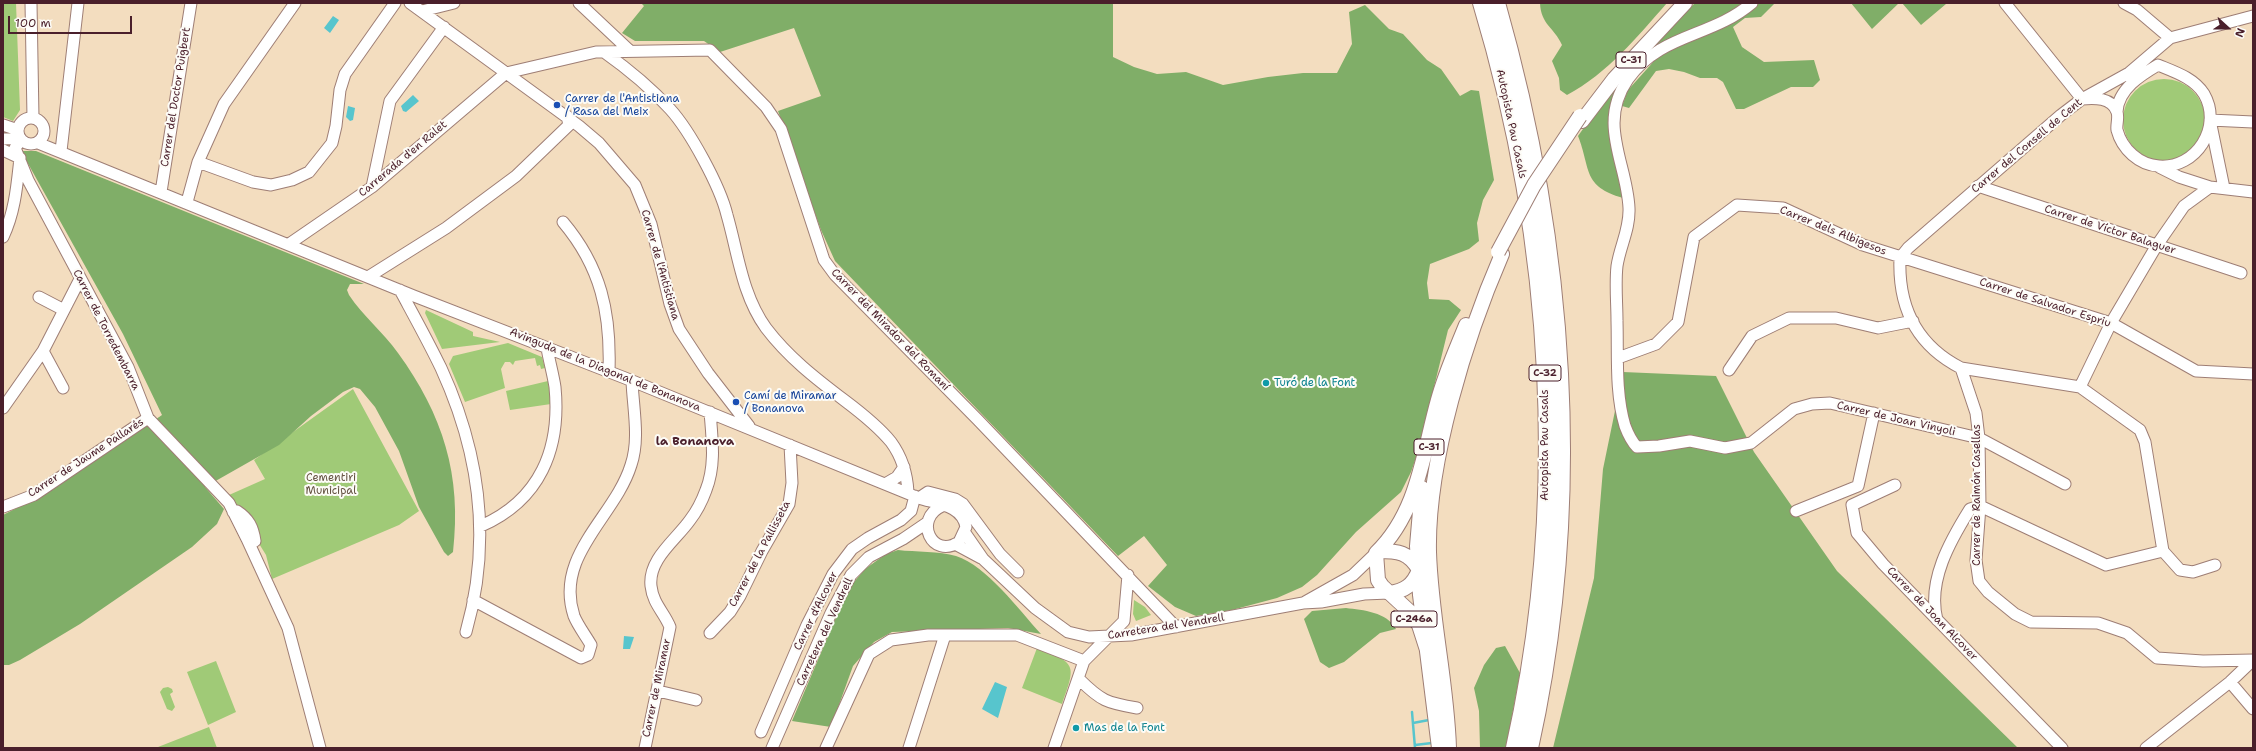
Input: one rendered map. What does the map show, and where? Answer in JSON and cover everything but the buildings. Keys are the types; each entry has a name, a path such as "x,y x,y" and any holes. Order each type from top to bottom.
{"highway":[{"name":"Autopista Pau Casals","path":"1481,3 1504,86 1524,183 1542,317 1545,374 1546,479 1538,601 1529,669 1514,748"},
{"name":"Autopista Pau Casals","path":"1497,3 1526,113 1541,192 1554,283 1562,390 1561,496 1554,602 1545,665 1530,748"}],"main road":[{"name":"C-31","path":"1439,748 1419,570 1418,523 1426,462 1449,377 1465,328 1500,254 1538,188 1581,118 1623,62 1678,3"},
{"name":"C-31","path":"1581,118 1659,29 1685,3"},
{"name":"C-31","path":"1449,748 1446,695 1429,553 1436,476 1449,414 1473,329 1500,254"},
{"path":"1436,476 1425,517 1423,562 1413,583 1404,590 1388,593 1378,580 1377,552 1397,528 1409,508 1419,477 1438,398 1452,357 1465,328"},
{"path":"1377,552 1393,551 1406,554 1414,560 1424,577 1434,647 1441,662"},
{"name":"C-246a","path":"1388,593 1408,611 1419,625 1428,652"}],"street":[{"path":"31,3 33,118"},
{"path":"61,151 78,3"},
{"name":"Carrer del Doctor Puigbert","path":"161,192 191,3"},
{"path":"187,202 198,162 224,104 295,3"},
{"path":"198,162 253,182 271,185 292,180 309,172 332,143 336,126 340,90 345,74 395,3"},
{"name":"Carrer de l'Antistiana","path":"410,3 599,143 635,185 651,224 670,304 679,329 708,373 751,428"},
{"path":"422,11 454,3"},
{"path":"579,3 630,51"},
{"path":"1618,358 1617,267 1627,233 1629,207 1614,135 1619,98 1627,80 1642,62 1656,51 1678,40 1724,23 1738,15 1752,3"},
{"path":"2005,3 2082,99 2097,98 2105,100 2117,110"},
{"path":"2124,3 2137,10 2170,38"},
{"name":"Carrer del Consell de Cent","path":"1900,258 1908,248 1978,186 2082,99 2129,73 2170,38 2253,16"},
{"path":"372,187 390,101 444,27"},
{"name":"Carrerada d'en Ralet","path":"289,244 372,187 506,73 596,52 710,50"},
{"name":"Carrer del Mirador del Romaní","path":"710,50 766,107 781,128 824,260 835,275 1128,574 1176,627"},
{"path":"2153,51 2155,67"},
{"path":"604,52 636,75 672,110 697,149 716,183 727,214 737,260 751,300 765,327 786,352 876,427 891,442 904,468 914,496 929,519 930,537 938,545 950,546 955,544 965,533 965,521 962,516 948,506 942,506 935,509 929,519"},
{"path":"2138,65 2155,67 2185,76 2196,84 2204,94 2209,107 2210,120 2224,188"},
{"path":"2117,110 2123,94 2132,83 2155,67"},
{"path":"2129,73 2118,99 2117,129 2122,143 2131,154 2144,162 2158,166 2179,177 2210,187 2253,192"},
{"path":"19,136 24,120 33,118 44,126 41,140"},
{"path":"2210,120 2253,122"},
{"path":"2158,166 2174,165 2188,159 2200,149 2208,135 2210,120"},
{"path":"368,277 446,228 516,176 572,122"},
{"path":"3,125 30,145 41,140"},
{"path":"3,139 19,136"},
{"name":"Carrer de Torredembarra","path":"19,136 15,148 28,180 128,367 148,418 229,503 250,544 288,628 320,748"},
{"path":"41,140 61,151 289,244"},
{"path":"3,150 20,158 16,191 9,224 3,237"},
{"name":"Carrer de Víctor Balaguer","path":"1978,186 2241,273"},
{"path":"2080,387 2111,323 2157,246 2184,206 2210,187"},
{"name":"Carrer dels Albigesos","path":"1618,358 1656,344 1678,322 1694,237 1737,205 1782,208 1863,245 1900,258"},
{"path":"563,222 580,242 592,265 603,294 607,322 609,371"},
{"name":"Avinguda de la Diagonal de Bonanova","path":"289,244 400,290 609,371 914,496 942,506"},
{"path":"1900,258 1899,278 1904,301 1920,336 1950,362 1961,368 2080,387 2140,430 2145,442 2162,551 2180,570 2193,572 2216,565"},
{"name":"Carrer de Salvador Espriu","path":"1900,258 2111,323 2196,371 2253,374"},
{"path":"3,408 43,351 80,279"},
{"path":"400,290 430,345 455,404 474,475 481,526 480,564 474,600 466,632"},
{"path":"38,297 64,310"},
{"path":"1729,370 1752,336 1789,318 1836,318 1878,328 1913,321"},
{"path":"481,526 494,521 520,502 538,479 547,462 554,435 556,414 554,386 547,348"},
{"path":"43,351 63,388"},
{"name":"Carrer de Joan Vinyoli","path":"1618,358 1621,403 1625,425 1631,440 1637,447 1659,446 1690,441 1725,448 1751,444 1794,409 1812,404 1830,403 1979,438 2065,484"},
{"name":"Carrer de Raimón Casellas","path":"1961,368 1976,413 1979,438 1980,506 1976,560 1979,581 1988,592 2015,614 2031,622 2098,623 2127,633 2157,658 2203,662 2253,660"},
{"path":"474,600 581,658 588,655 591,645 575,617 570,596 572,570 594,530 622,487 631,466 635,435 632,381"},
{"name":"Carrer de Miramar","path":"645,748 670,627 654,602 651,577 660,555 690,520 706,491 710,477 713,446 710,412"},
{"path":"1796,511 1858,486 1874,413"},
{"name":"Carrer de Jaume Pallarés","path":"3,507 34,495 148,418"},
{"name":"Carrer de la Pallisseta","path":"710,633 740,596 762,551 789,504 792,483 790,444"},
{"path":"885,484 897,477 904,468"},
{"name":"Carrer de Joan Alcover","path":"1895,484 1852,505 1857,533 1883,564 2062,748"},
{"path":"914,496 928,492 955,499 963,504 1000,554 1018,572"},
{"name":"Carrer d'Alcover","path":"761,732 807,625 833,574 852,549 868,538 901,520 911,511 914,496"},
{"path":"1937,620 1934,607 1937,581 1944,555 1970,509 1980,506 2106,565 2162,551"},
{"name":"Carretera del Vendrell","path":"772,748 844,585 859,565 869,557 885,547 904,539 929,519"},
{"name":"Carretera del Vendrell","path":"965,533 983,559 1051,621 1068,632 1089,637 1109,637 1176,627 1303,603 1321,602 1364,594 1388,593"},
{"name":"Carretera del Vendrell","path":"904,539 930,537"},
{"name":"Carretera del Vendrell","path":"955,544 983,559"},
{"name":"Carretera del Vendrell","path":"1303,603 1353,575 1377,552"},
{"path":"1054,748 1079,679 1084,660 1109,637 1124,620 1128,574"},
{"path":"826,748 869,654 891,640 928,635 993,633 1017,634 1084,660"},
{"path":"909,748 945,635"},
{"path":"2146,748 2230,682 2253,660"},
{"path":"1079,679 1097,697 1108,703 1137,708"},
{"path":"2230,682 2253,709"},
{"path":"658,691 696,700"}],"green space":[{"path":"3,3 16,3 20,110 13,121 3,117"},
{"path":"641,3 1113,3 1113,57 1134,67 1157,74 1186,72 1223,85 1268,77 1303,73 1337,73 1352,44 1349,12 1365,5 1389,29 1403,34 1427,60 1441,69 1460,96 1471,90 1479,91 1494,180 1483,200 1477,223 1479,241 1469,249 1430,264 1427,283 1429,299 1449,300 1461,310 1448,330 1418,452 1411,472 1401,492 1356,532 1317,575 1302,587 1277,598 1232,610 1196,616 1175,607 1148,586 1167,565 1144,536 1118,556 835,261 821,230 778,111 821,96 794,28 720,52 704,41 635,41 622,33 644,6"},
{"path":"1540,3 1667,3 1621,54 1596,76 1567,95 1560,90 1559,78 1552,61 1562,45 1545,21"},
{"path":"1695,3 1775,3 1761,17 1745,18 1733,27 1742,47 1764,62 1814,60 1820,80 1813,87 1791,87 1744,109 1736,109 1723,82 1717,78 1700,78 1684,72 1669,69 1656,71 1629,108 1622,106 1628,90 1655,60 1653,44"},
{"path":"1851,3 1899,3 1872,29"},
{"path":"1902,3 1946,3 1946,4 1921,25"},
{"path":"2156,79 2172,79 2187,86 2198,97 2205,112 2205,128 2202,136 2193,149 2180,158 2172,161 2156,161 2141,154 2130,143 2123,128 2123,112 2130,97 2141,86"},
{"path":"1615,88 1609,117 1610,141 1623,198 1600,188 1594,182 1587,167 1578,136 1605,98"},
{"path":"21,151 36,151 364,284 350,284 347,290 349,295 360,310 392,345 414,376 438,423 446,447 455,497 453,552 448,556 444,552 419,507 399,451 375,407 360,389 354,387 343,392 311,416 279,445 205,487 224,509 217,524 192,547 80,624 20,660 9,665 3,665 3,515 52,490 162,415 123,334"},
{"path":"426,310 473,332 473,336 500,342 442,349 425,313"},
{"path":"508,343 542,357 545,368 541,369 540,365 537,366 535,358 515,361 513,365 510,362 505,362 501,369 505,388 465,402 449,364 453,356"},
{"path":"1623,372 1716,376 1754,452 1837,571 2018,748 1553,748 1594,578 1603,469"},
{"path":"548,381 551,404 510,410 506,391"},
{"name":"Cementiri Municipal","path":"353,389 419,511 399,525 272,579 266,555 229,495 265,479 254,460"},
{"path":"898,550 943,553 968,561 991,579 1013,601 1041,634 1008,628 892,632 874,642 853,666 831,727 792,721 848,589 865,569 886,554"},
{"path":"1134,600 1145,607 1151,615 1136,621 1133,614"},
{"path":"1346,608 1381,615 1392,623 1396,629 1380,633 1344,662 1329,668 1320,662 1304,619 1312,611"},
{"path":"1505,646 1520,673 1506,748 1480,748 1479,711 1474,688 1484,665 1496,648"},
{"path":"1037,648 1060,658 1070,667 1070,681 1062,704 1022,688"},
{"path":"216,661 236,712 208,725 187,672"},
{"path":"168,687 172,689 173,692 170,694 175,707 172,711 167,709 160,692 163,688"},
{"path":"209,727 217,748 158,747"}],"water":[{"path":"333,16 339,20 330,33 324,28"},
{"path":"413,95 419,101 406,112 403,111 401,106"},
{"path":"348,106 355,108 353,120 350,121 346,117"},
{"path":"624,636 634,637 630,649 623,649"},
{"path":"995,682 1007,687 998,718 982,709"}],"waterway":[{"path":"1412,712 1415,748"},
{"path":"1413,723 1429,720"},
{"path":"1415,745 1432,743"}],"place":[{"name":"Carrer de l'Antistiana / Rasa del Meix","path":"557,105"},
{"name":"Turó de la Font","path":"1266,383"},
{"name":"Camí de Miramar / Bonanova","path":"736,402"},
{"name":"Mas de la Font","path":"1076,728"}],"district":[{"name":"la Bonanova","path":"695,442"}]}
